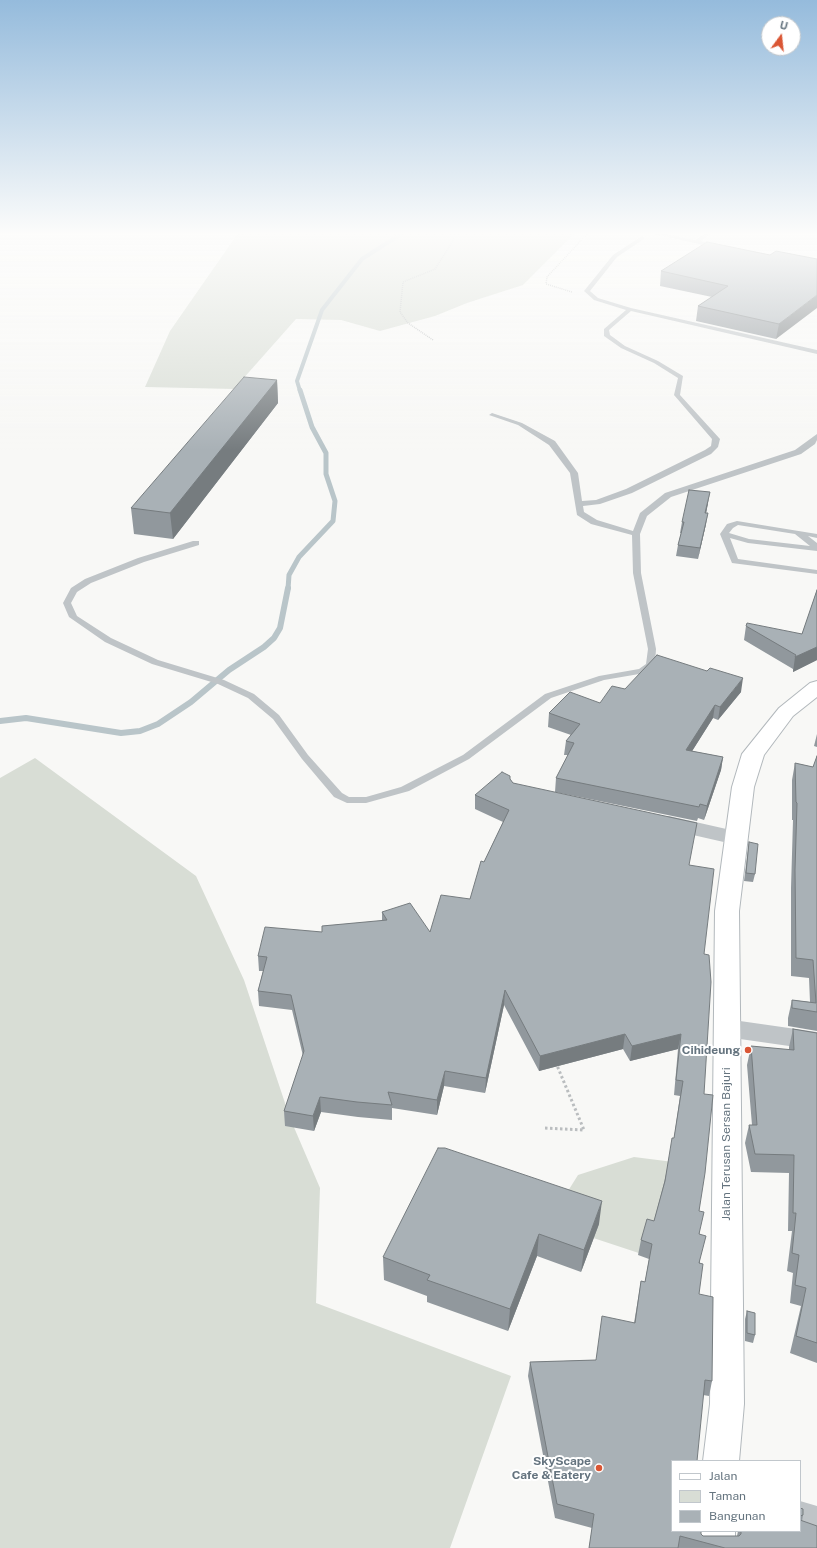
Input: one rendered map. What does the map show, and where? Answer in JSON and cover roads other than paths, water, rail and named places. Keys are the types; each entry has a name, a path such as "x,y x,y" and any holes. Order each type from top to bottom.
{"main road":[{"name":"Jalan Terusan Sersan Bajuri","path":"721,1460 727,1404 727,911 743,787 753,754 786,712 817,687"},
{"path":"717,1532 717,1548"}],"street":[{"path":"652,820 737,838"},
{"path":"726,1028 817,1041"},
{"path":"801,1518 817,1523"}],"lane":[{"path":"621,306 817,352"},
{"path":"580,504 597,502 629,491 708,452 714,447 716,438 677,395 681,377 656,362 623,347 607,336 606,330 630,309"},
{"path":"492,415 520,424 552,443 574,473 580,504 580,513 594,522 636,534"},
{"path":"196,544 141,560 88,581 74,590 67,603 73,617 108,640 155,662 221,682 252,696 276,716 305,757 338,795 347,800 366,800 405,789 466,757 548,696 602,678 642,671 650,665 652,649 637,573 636,534 643,516 649,508 668,495 798,452 812,442 817,436"},
{"path":"724,534 730,526 737,524 817,536"},
{"path":"797,532 817,548"},
{"path":"724,534 748,541 817,548"},
{"path":"724,534 735,561 817,572"}],"waterway":[{"path":"300,391 297,381 322,310 325,306"},
{"path":"288,589 289,575 299,557 333,521 335,501 326,474 326,453 312,427 300,390"},
{"path":"0,721 26,718 121,733 140,731 158,724 191,702 229,670 264,647 274,638 280,628 288,588"}],"place":[{"name":"Cihideung","path":"748,1050"},
{"name":"SkyScape Cafe & Eatery","path":"599,1468"}]}
